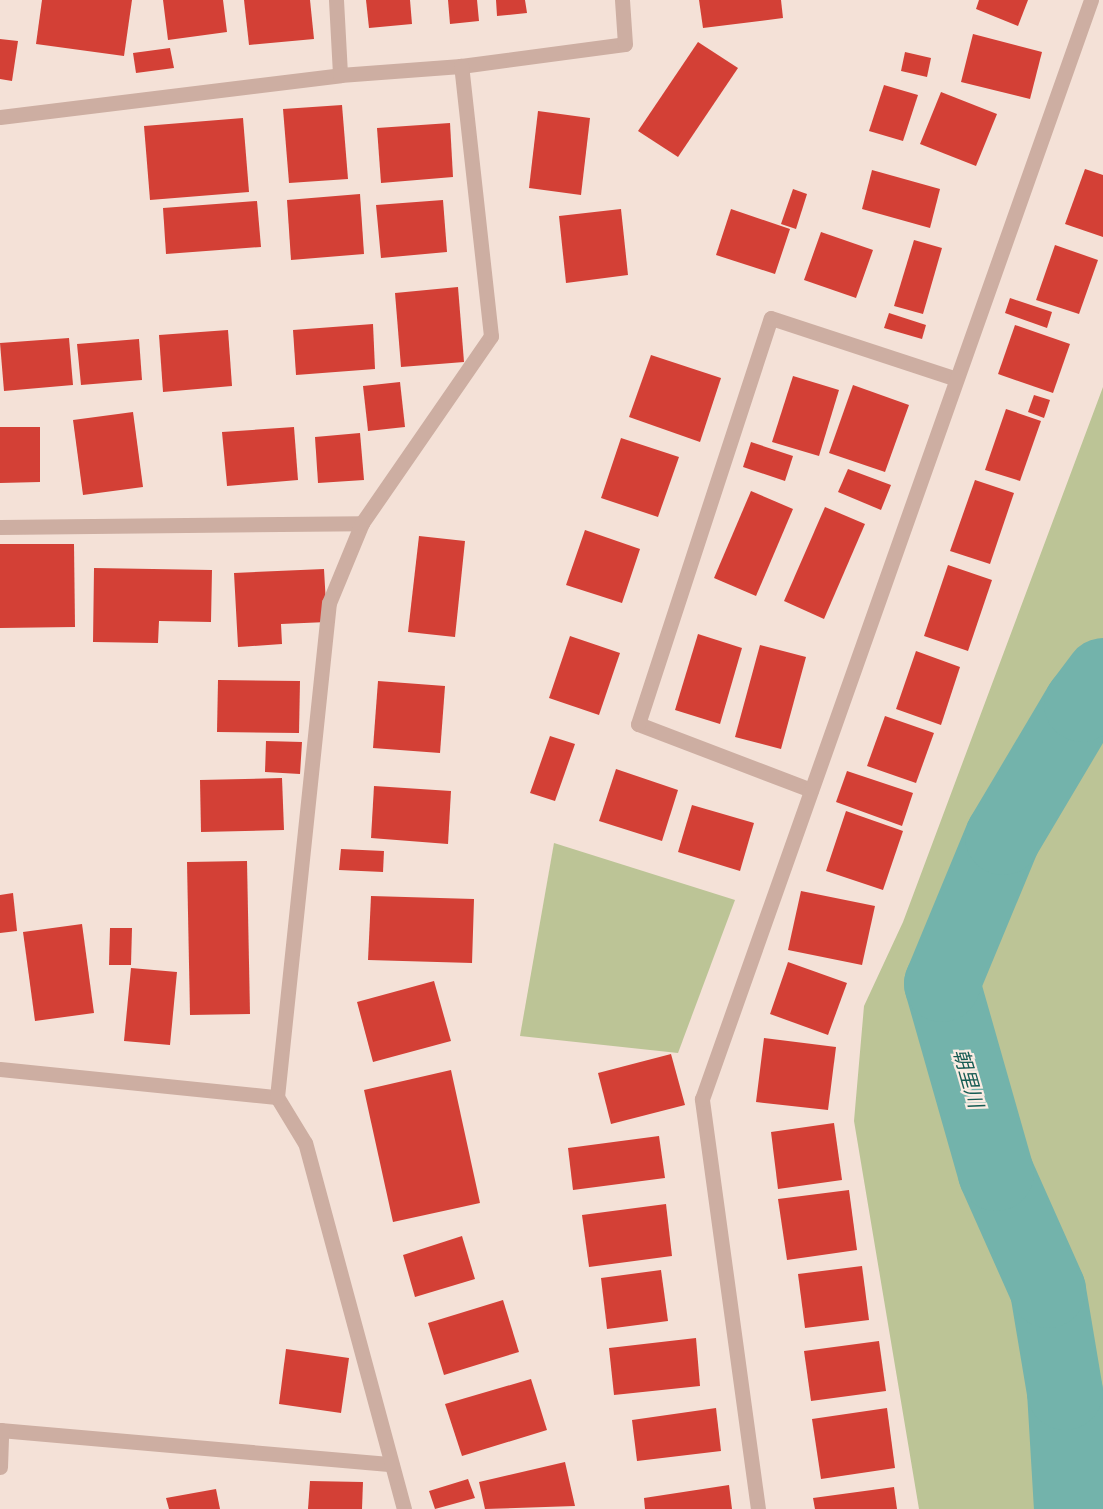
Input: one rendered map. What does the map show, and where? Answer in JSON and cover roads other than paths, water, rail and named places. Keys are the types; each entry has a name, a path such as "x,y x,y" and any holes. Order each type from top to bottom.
{"street":[{"path":"336,0 340,75"},
{"path":"0,117 340,75 461,66 625,44 622,0"},
{"path":"758,1509 702,1099 1091,0"},
{"path":"404,1509 305,1143 276,1096 329,603 362,523 491,336 461,66"},
{"path":"811,790 638,724 771,318 956,379"},
{"path":"0,527 362,523"},
{"path":"0,1069 276,1096"},
{"path":"0,1467 1,1430 392,1464"}],"waterway":[{"name":"朝里川","path":"1072,1509 1065,1392 1048,1290 996,1173 942,984 1003,837 1082,704 1103,676"}]}
